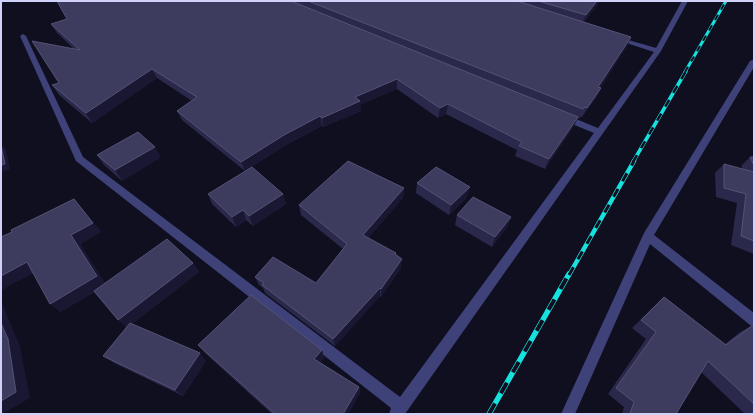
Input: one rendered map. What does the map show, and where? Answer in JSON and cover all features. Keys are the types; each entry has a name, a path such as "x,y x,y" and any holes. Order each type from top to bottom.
{"street":[{"path":"23,36 78,159 398,411 598,132 658,51 685,1"},
{"path":"606,35 658,51"},
{"path":"568,414 648,236 753,65"},
{"path":"555,114 598,132"},
{"path":"648,236 754,321"}],"building":[{"path":"57,1 291,1 578,117 549,159 519,146 522,142 448,104 440,108 397,79 355,97 360,101 322,118 320,116 284,135 241,162 177,111 197,97 152,69 86,113 52,85 59,83 32,41 80,50 51,24 67,19"},
{"path":"308,1 517,1 631,37 598,87 601,88 587,108 585,107 583,109"},
{"path":"538,1 597,1 586,15"},
{"path":"138,132 155,147 115,170 97,155"},
{"path":"1,145 5,164 1,165"},
{"path":"750,157 754,157 754,165"},
{"path":"348,161 404,188 363,235 396,253 395,254 402,259 381,289 380,288 333,339 262,285 264,283 255,277 273,257 316,283 347,244 299,205"},
{"path":"724,164 754,172 754,241 741,236 746,194 724,188"},
{"path":"252,167 283,194 249,216 243,210 232,217 208,194"},
{"path":"436,167 470,187 451,205 417,183"},
{"path":"473,197 511,217 495,237 457,215"},
{"path":"74,199 93,223 71,235 97,276 50,304 27,262 1,276 1,237 12,232 11,230"},
{"path":"167,239 193,263 118,320 94,291"},
{"path":"251,295 322,350 314,359 359,387 343,414 275,414 198,345"},
{"path":"664,297 726,345 753,325 754,326 754,404 708,361 676,414 630,414 634,402 616,388 656,332 641,320"},
{"path":"1,323 8,339 16,392 1,401"},
{"path":"130,323 200,353 175,390 103,356"}],"railway":[{"path":"685,72 726,1"},
{"path":"633,162 686,71"},
{"path":"569,275 634,161"},
{"path":"489,414 569,274"}]}
